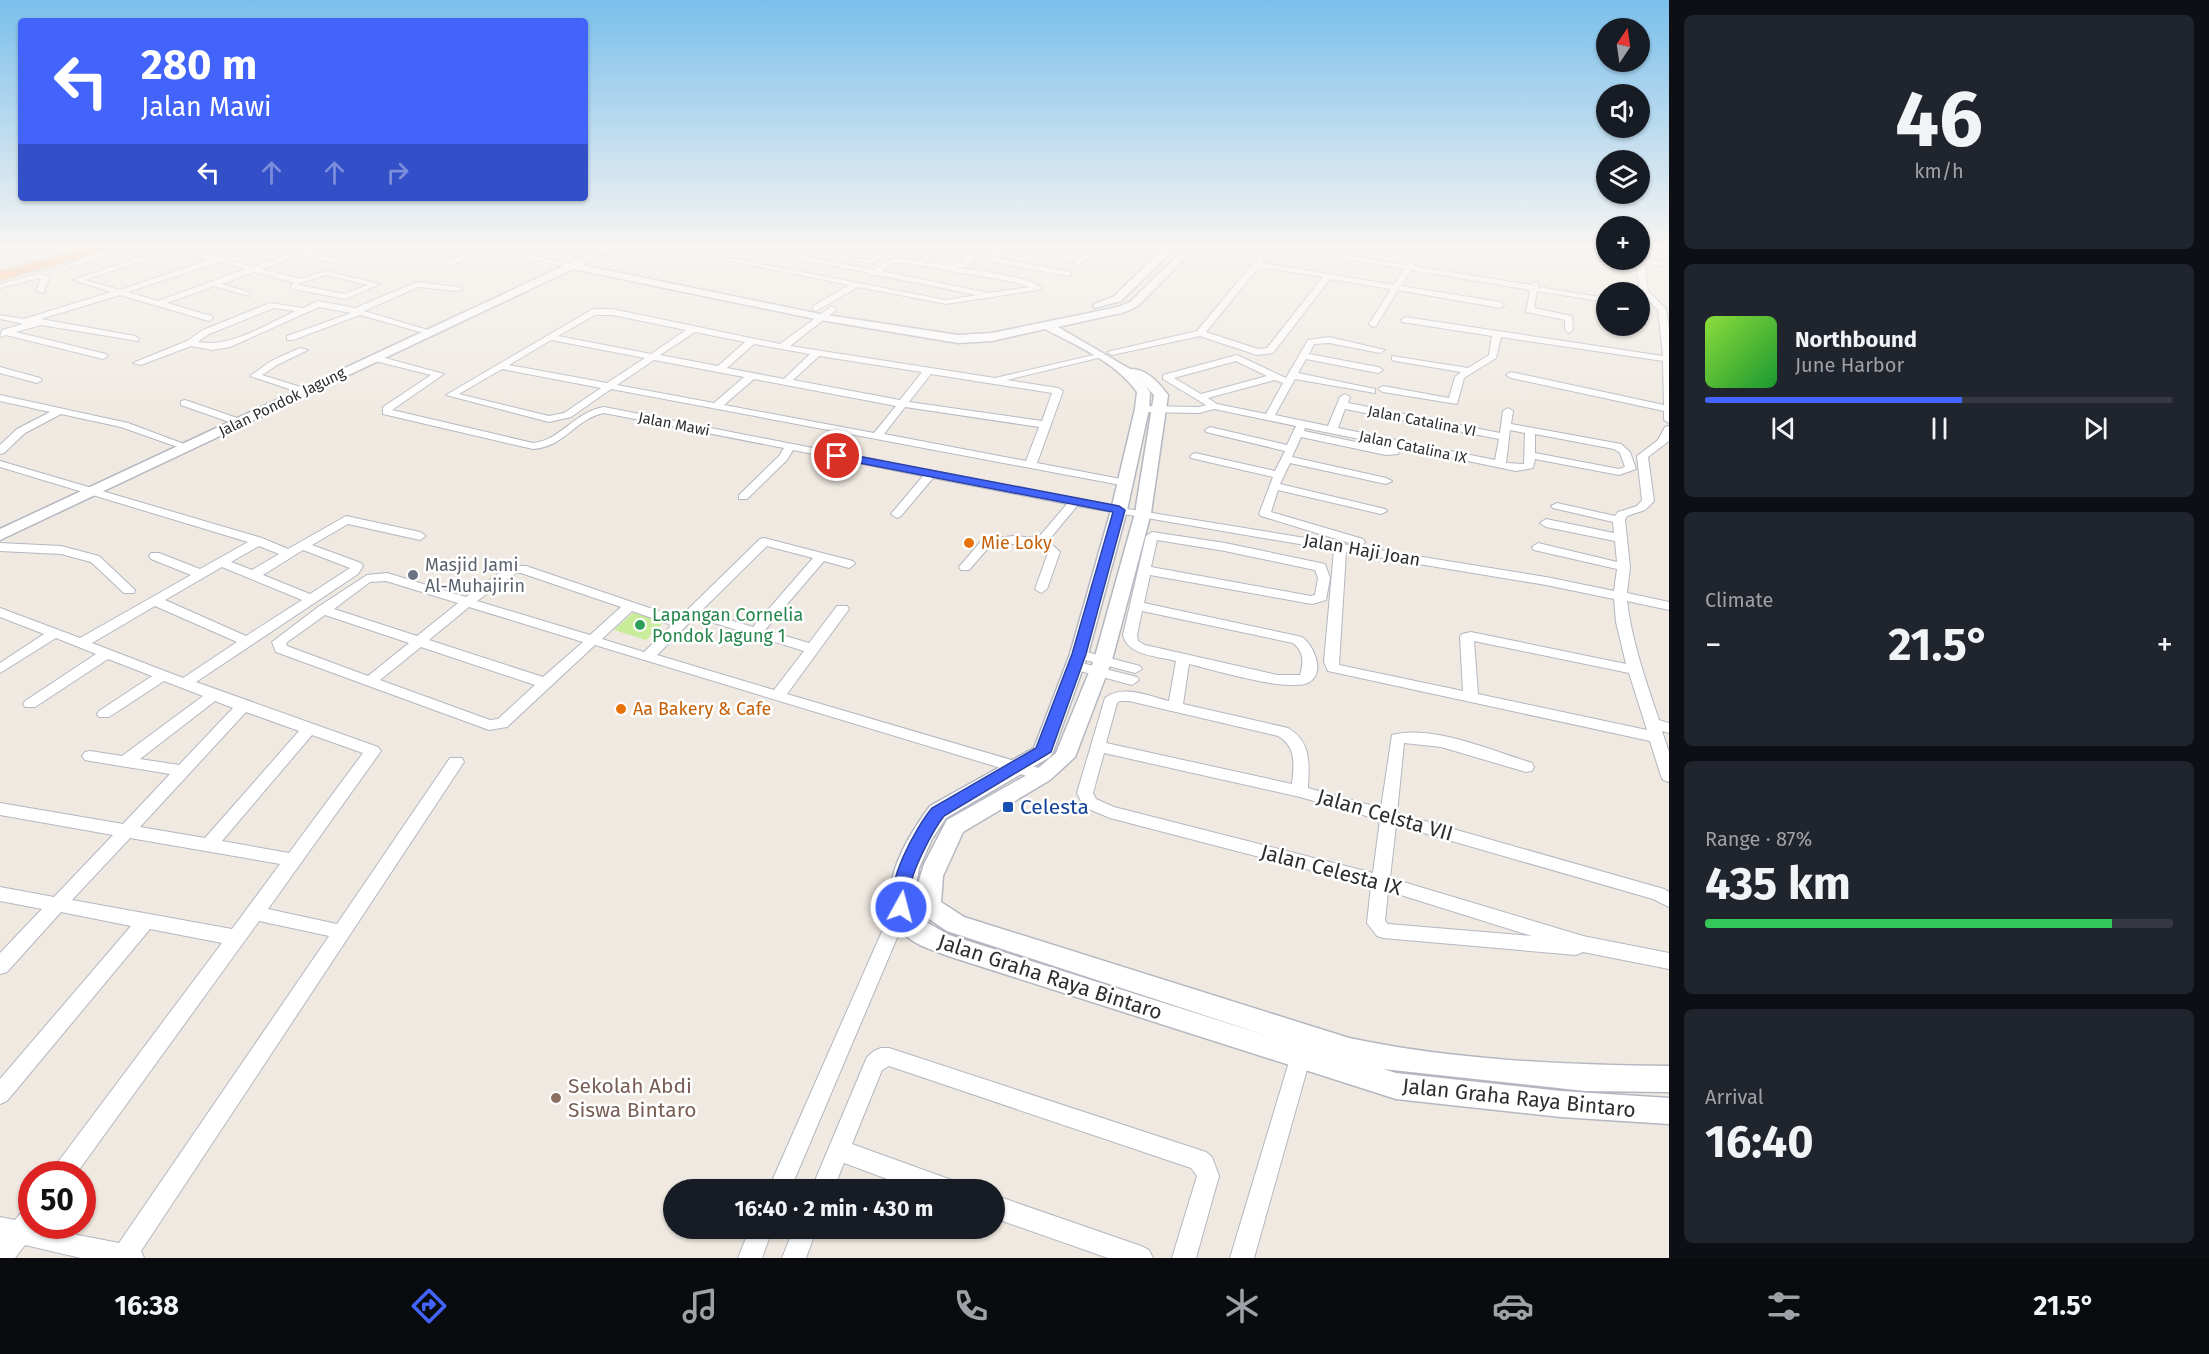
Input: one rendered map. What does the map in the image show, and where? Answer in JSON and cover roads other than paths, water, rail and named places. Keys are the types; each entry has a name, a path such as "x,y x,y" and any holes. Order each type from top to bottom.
{"main road":[{"name":"Jalan Pondok Jagung","path":"0,535 487,307"},
{"path":"794,307 964,339 992,337 1048,326 1128,307"},
{"path":"822,312 951,330 991,329 1094,307"},
{"path":"901,907 901,887 927,826 938,812 1043,752 1076,660 1111,509 1126,483 1151,407 1161,395 1153,384 1048,326"},
{"path":"928,891 946,838 955,826 1043,775 1065,757 1100,666 1143,513 1151,407"},
{"name":"Jalan Graha Raya Bintaro","path":"928,891 930,904 941,916 956,924 1303,1048 1396,1086 1561,1104 1669,1111"},
{"name":"Jalan Graha Raya Bintaro","path":"901,907 911,926 930,938 1303,1048 1396,1060 1585,1078 1669,1079"}],"street":[{"path":"3,317 17,322 68,307"},
{"path":"172,307 209,318"},
{"path":"138,363 190,343 206,332 269,307"},
{"path":"283,307 303,310"},
{"path":"190,343 221,347 312,307"},
{"path":"333,307 428,333"},
{"path":"290,338 369,307"},
{"path":"782,347 829,307"},
{"path":"822,312 832,307"},
{"path":"1200,333 1222,307"},
{"path":"991,382 1200,333 1257,352 1270,351 1304,307"},
{"path":"1373,324 1385,307"},
{"path":"1529,307 1528,310 1569,318 1569,330"},
{"path":"1665,310 1669,420"},
{"path":"693,329 558,418 452,397 549,337 593,312 601,311 693,329 752,342 1058,391"},
{"path":"1405,320 1666,359"},
{"path":"1,333 40,322 135,339"},
{"path":"1,333 103,356"},
{"path":"1383,389 1453,402 1460,377 1493,357 1497,335"},
{"path":"549,337 903,404 1045,425"},
{"path":"1269,417 1311,342 1318,339 1380,350"},
{"path":"719,370 752,342"},
{"path":"303,350 274,363 255,376 304,391"},
{"path":"786,382 817,353"},
{"path":"1302,356 1378,370"},
{"name":"Jalan Mawi","path":"374,358 440,375 387,409 387,412 533,446 545,445 594,412 604,410 1111,509"},
{"path":"1372,391 1277,376 1234,358 1166,377 1214,406 1269,417 1299,429 1386,452 1394,452 1395,443"},
{"path":"1395,358 1472,371"},
{"path":"501,366 1126,483"},
{"path":"0,370 37,380"},
{"path":"877,436 928,371"},
{"path":"1031,371 1058,391"},
{"path":"1511,375 1668,405"},
{"path":"715,407 751,376"},
{"path":"1151,407 1200,399 1277,376"},
{"path":"1332,430 1349,386"},
{"path":"1030,466 1058,391"},
{"path":"0,398 124,425 187,447"},
{"path":"185,403 239,422"},
{"name":"Jalan Catalina VI","path":"1342,405 1504,431 1530,430 1617,446 1625,452 1630,470 1619,472 1529,455"},
{"path":"1151,407 1199,410 1214,406"},
{"path":"0,451 21,431 59,411"},
{"path":"1500,465 1508,411"},
{"path":"1299,429 1276,480 1265,514 1366,544"},
{"name":"Jalan Catalina IX","path":"1299,429 1332,430 1525,469 1529,466 1529,455"},
{"path":"1669,429 1664,448 1642,456 1648,501 1641,508 1622,514 1619,520 1619,538 1624,567 1620,595 1635,670 1659,730 1669,776"},
{"path":"1210,430 1386,481"},
{"path":"1529,455 1530,430"},
{"path":"743,497 783,458 790,447"},
{"path":"1195,456 1381,511"},
{"path":"0,464 91,493 258,540 289,554"},
{"path":"897,514 931,474"},
{"path":"1041,542 1076,502"},
{"path":"1557,506 1619,520"},
{"name":"Jalan Haji Joan","path":"1111,509 1340,546 1620,595 1669,606"},
{"path":"253,575 346,520 420,536"},
{"path":"1546,523 1619,538"},
{"path":"1137,606 1296,640 1305,644 1311,658 1306,678 1298,681 1277,680 1140,648 1129,639 1150,539 1157,536 1321,567 1324,578 1320,597 1312,600 1145,570"},
{"path":"82,643 258,540"},
{"path":"965,567 986,543 1006,540 1041,542 1054,552 1041,589"},
{"path":"647,657 680,622 764,542 849,564"},
{"path":"0,546 61,550 94,559 129,590"},
{"path":"184,683 354,571 357,566 303,546"},
{"path":"1340,546 1331,665 1342,671 1471,698 1659,730"},
{"path":"1538,547 1624,567"},
{"path":"155,556 200,574"},
{"path":"756,632 821,557"},
{"path":"220,562 311,599"},
{"path":"369,682 467,602 513,569 522,569 680,622"},
{"path":"630,606 592,640 502,723 489,724 369,682 281,649 279,642 367,579 378,576 467,602 592,640 647,657 1019,767 1043,775"},
{"path":"155,601 246,641"},
{"path":"778,695 842,609"},
{"path":"322,610 545,683"},
{"path":"691,612 813,649"},
{"path":"3,615 82,643 213,695 372,751 73,1161"},
{"path":"0,669 55,633"},
{"path":"1471,698 1467,637 1471,636 1635,670"},
{"path":"1098,746 1110,701 1132,681 1140,648"},
{"path":"30,704 106,653"},
{"path":"1174,708 1183,658"},
{"path":"1076,660 1100,666 1132,681 1174,708 1283,732 1294,737 1300,745 1300,791"},
{"path":"104,714 164,675"},
{"path":"126,761 213,695"},
{"path":"0,966 243,706"},
{"path":"209,845 309,729"},
{"path":"1381,882 1397,739 1403,737 1446,743 1526,766"},
{"name":"Jalan Celsta VII","path":"1098,746 1300,791 1658,894 1669,900"},
{"name":"Jalan Celesta IX","path":"1098,746 1084,793 1090,802 1110,812 1381,882 1583,944 1669,961"},
{"path":"90,756 183,771"},
{"path":"0,1258 17,1226 128,1257 456,762"},
{"path":"0,809 294,860"},
{"name":"Jalan Celesta IX","path":"1381,882 1376,923 1383,931 1574,948 1583,944"},
{"path":"784,1179 901,907 928,891"},
{"path":"0,894 237,938"},
{"path":"255,913 342,932"},
{"path":"0,1094 146,921"},
{"path":"1242,1258 1303,1048"},
{"path":"826,1179 874,1064 880,1057 889,1057 1198,1160 1204,1165 1208,1176 1184,1258"},
{"path":"838,1150 918,1179"},
{"path":"1005,1210 1141,1258"},
{"path":"750,1258 758,1239"},
{"path":"794,1258 802,1239"}],"place":[{"name":"Mie Loky","path":"969,543"},
{"name":"Masjid Jami Al-Muhajirin","path":"413,575"},
{"name":"Lapangan Cornelia Pondok Jagung 1","path":"640,625"},
{"name":"Aa Bakery & Cafe","path":"621,709"},
{"name":"Celesta","path":"1008,807"},
{"name":"Sekolah Abdi Siswa Bintaro","path":"556,1098"}]}
